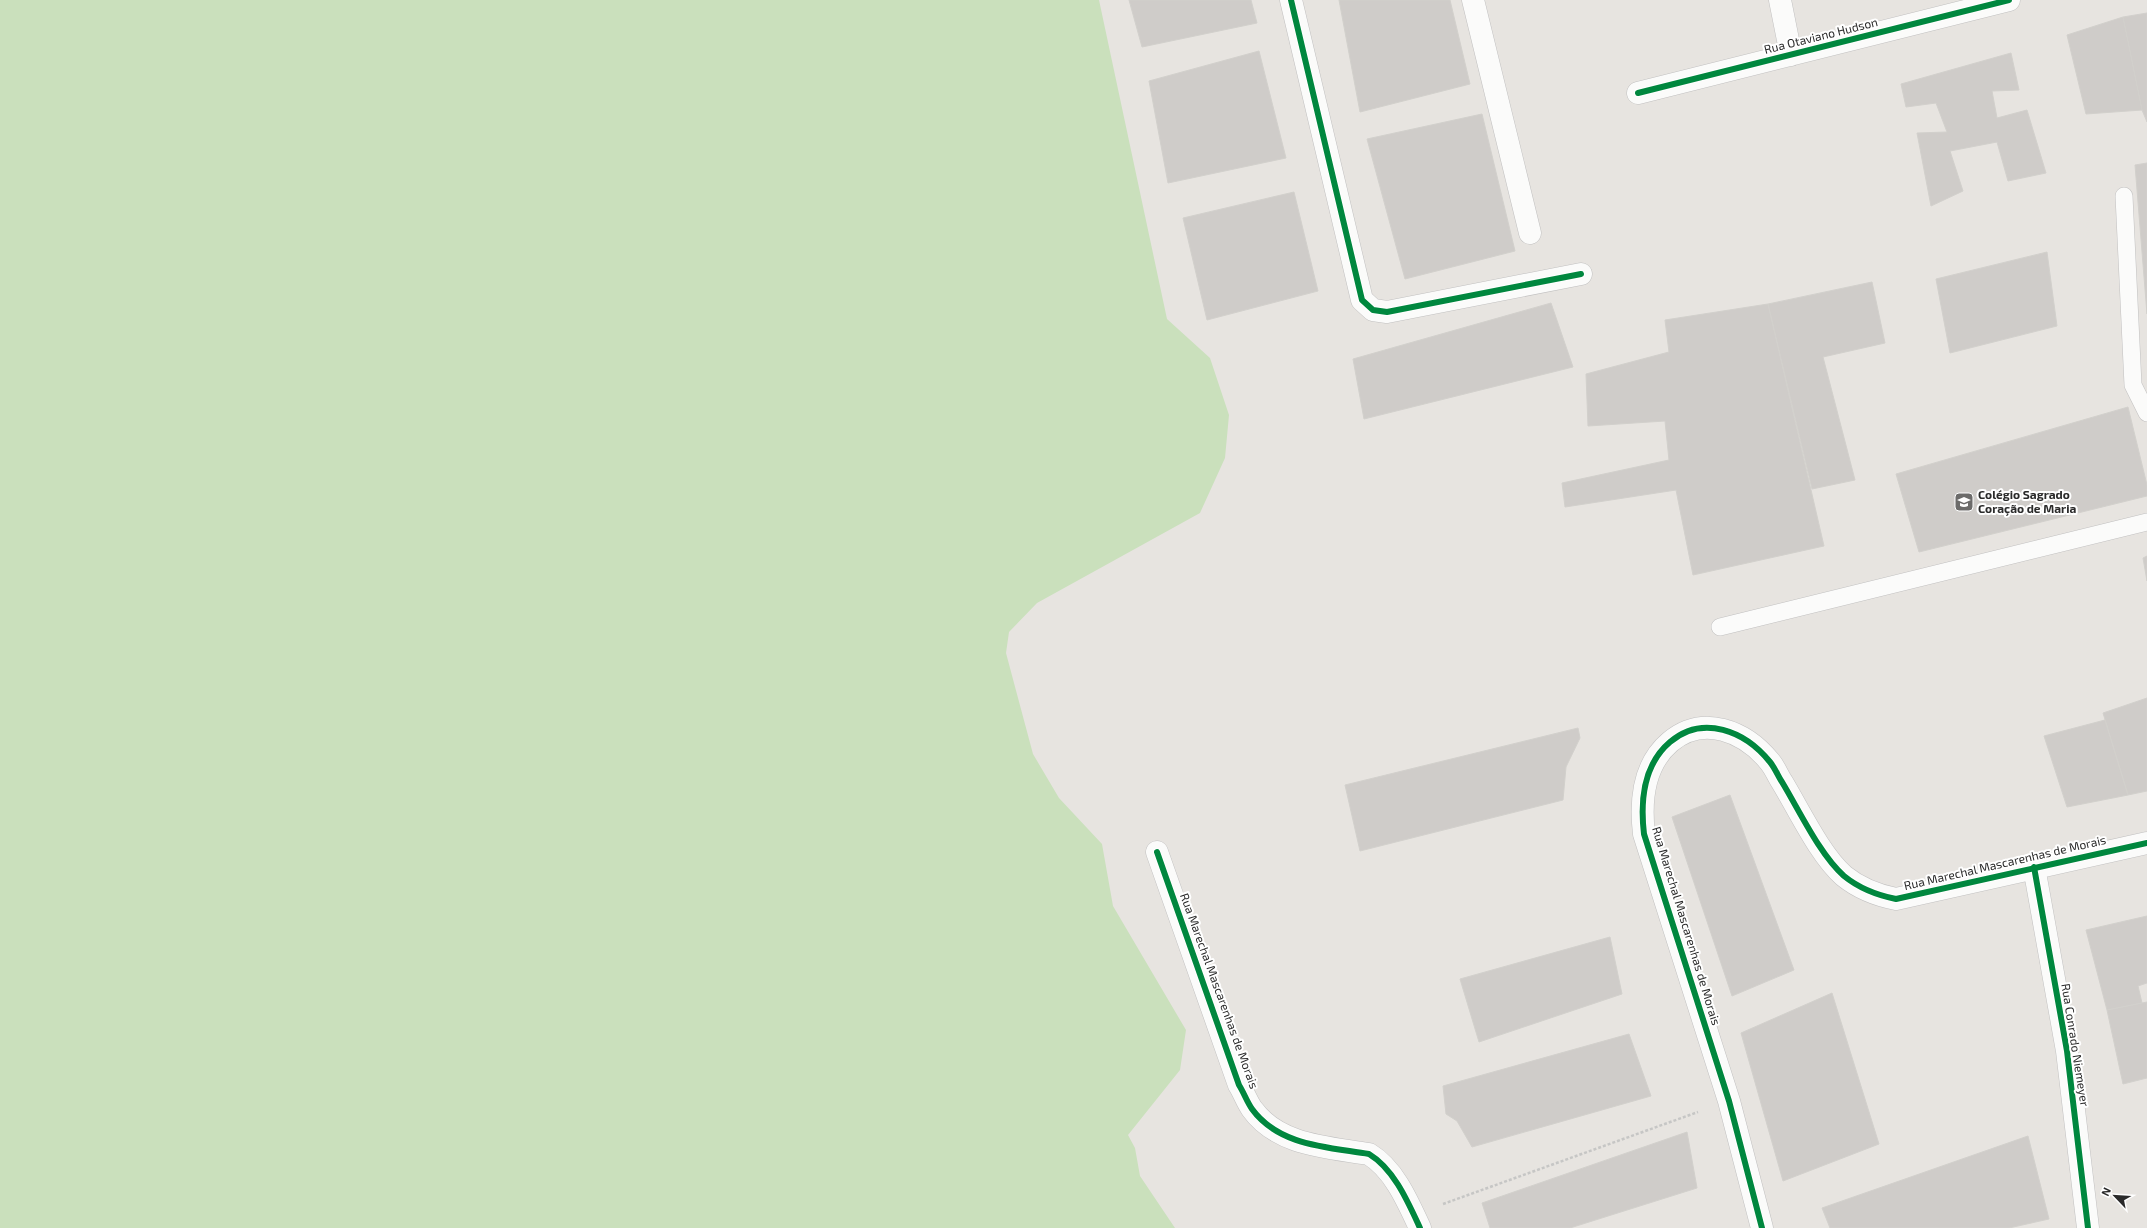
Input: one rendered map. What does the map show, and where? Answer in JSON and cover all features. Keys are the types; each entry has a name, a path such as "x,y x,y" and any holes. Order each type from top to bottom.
{"street":[{"path":"1291,0 1362,300 1374,310 1387,312 1581,274"},
{"path":"1473,0 1530,233"},
{"path":"1780,0 1791,56"},
{"name":"Rua Otaviano Hudson","path":"1638,93 1791,56 2010,0"},
{"name":"Rua Marechal Mascarenhas de Morais","path":"1762,1228 1729,1102 1644,834 1641,810 1645,782 1660,751 1678,735 1701,727 1721,728 1747,740 1770,762 1827,855 1844,876 1870,893 1896,899 2147,843"},
{"name":"Rua Marechal Mascarenhas de Morais","path":"1157,852 1239,1085 1253,1109 1271,1128 1291,1139 1369,1154 1379,1160 1387,1168 1417,1221"},
{"name":"Rua Conrado Niemeyer","path":"2034,867 2067,1051 2088,1228"}],"lane":[{"path":"2124,196 2133,385 2147,413"},
{"path":"1720,627 2147,522"}],"path":[{"path":"1417,1221 1729,1102"}],"green space":[{"path":"0,0 1099,0 1167,319 1210,358 1229,415 1225,458 1200,513 1037,603 1009,632 1006,653 1033,754 1059,798 1102,844 1113,906 1186,1030 1180,1070 1128,1135 1135,1148 1140,1176 1175,1228 0,1228"}],"building":[{"path":"1129,0 1251,0 1257,23 1142,47"},
{"path":"1339,0 1450,0 1470,84 1360,112"},
{"path":"2147,13 2147,122 2142,110 2123,17"},
{"path":"2123,17 2142,110 2086,114 2067,35"},
{"path":"1259,51 1286,158 1168,183 1149,81"},
{"path":"2011,53 2019,90 1992,91 1997,118 2027,110 2046,173 2008,181 1997,142 1950,151 1963,191 1931,206 1917,133 1947,132 1936,103 1906,107 1901,84"},
{"path":"1482,114 1515,251 1405,279 1367,139"},
{"path":"2147,163 2147,314 2135,165"},
{"path":"1294,192 1318,291 1207,320 1183,218"},
{"path":"2047,252 2057,326 1950,353 1936,279"},
{"path":"1872,282 1885,343 1823,357 1855,480 1812,489 1768,304"},
{"path":"1551,303 1573,367 1364,419 1353,359"},
{"path":"1768,304 1824,546 1693,575 1676,490 1565,507 1562,483 1669,460 1665,421 1588,426 1586,374 1669,352 1665,320"},
{"path":"2128,407 2147,485 2147,496 1919,552 1896,474"},
{"path":"2147,556 2147,581 2143,558"},
{"path":"2147,698 2147,791 2128,795 2103,713"},
{"path":"2105,720 2128,795 2067,807 2044,736"},
{"path":"1578,728 1580,738 1566,767 1563,800 1360,851 1345,785"},
{"path":"1730,795 1794,970 1732,996 1672,817"},
{"path":"2147,916 2147,983 2138,986 2142,1003 2107,1010 2086,930"},
{"path":"1610,937 1622,994 1479,1042 1460,979"},
{"path":"1832,993 1879,1144 1783,1181 1741,1033"},
{"path":"2147,1002 2147,1078 2123,1084 2107,1010"},
{"path":"1629,1034 1651,1096 1472,1147 1457,1121 1446,1114 1443,1086"},
{"path":"1687,1132 1697,1188 1570,1228 1490,1228 1482,1203"},
{"path":"2028,1136 2049,1219 2009,1228 1830,1228 1822,1208"}],"cycle path":[{"path":"1291,0 1362,300 1373,310 1387,312 1581,274"},
{"path":"1638,93 2009,0"},
{"path":"1762,1228 1729,1101 1644,834 1643,796 1645,784 1654,761 1661,751 1670,742 1683,734 1696,729 1710,728 1723,730 1748,742 1760,751 1772,764 1810,832 1835,867 1850,881 1862,888 1882,896 1896,899 2147,843"},
{"path":"1157,852 1239,1085 1252,1109 1263,1121 1276,1131 1290,1138 1305,1143 1369,1154 1378,1160 1393,1177 1405,1197 1420,1228"},
{"path":"2034,867 2067,1051 2088,1228"}],"place":[{"name":"Colégio Sagrado Coração de Maria","path":"1964,502"}]}
